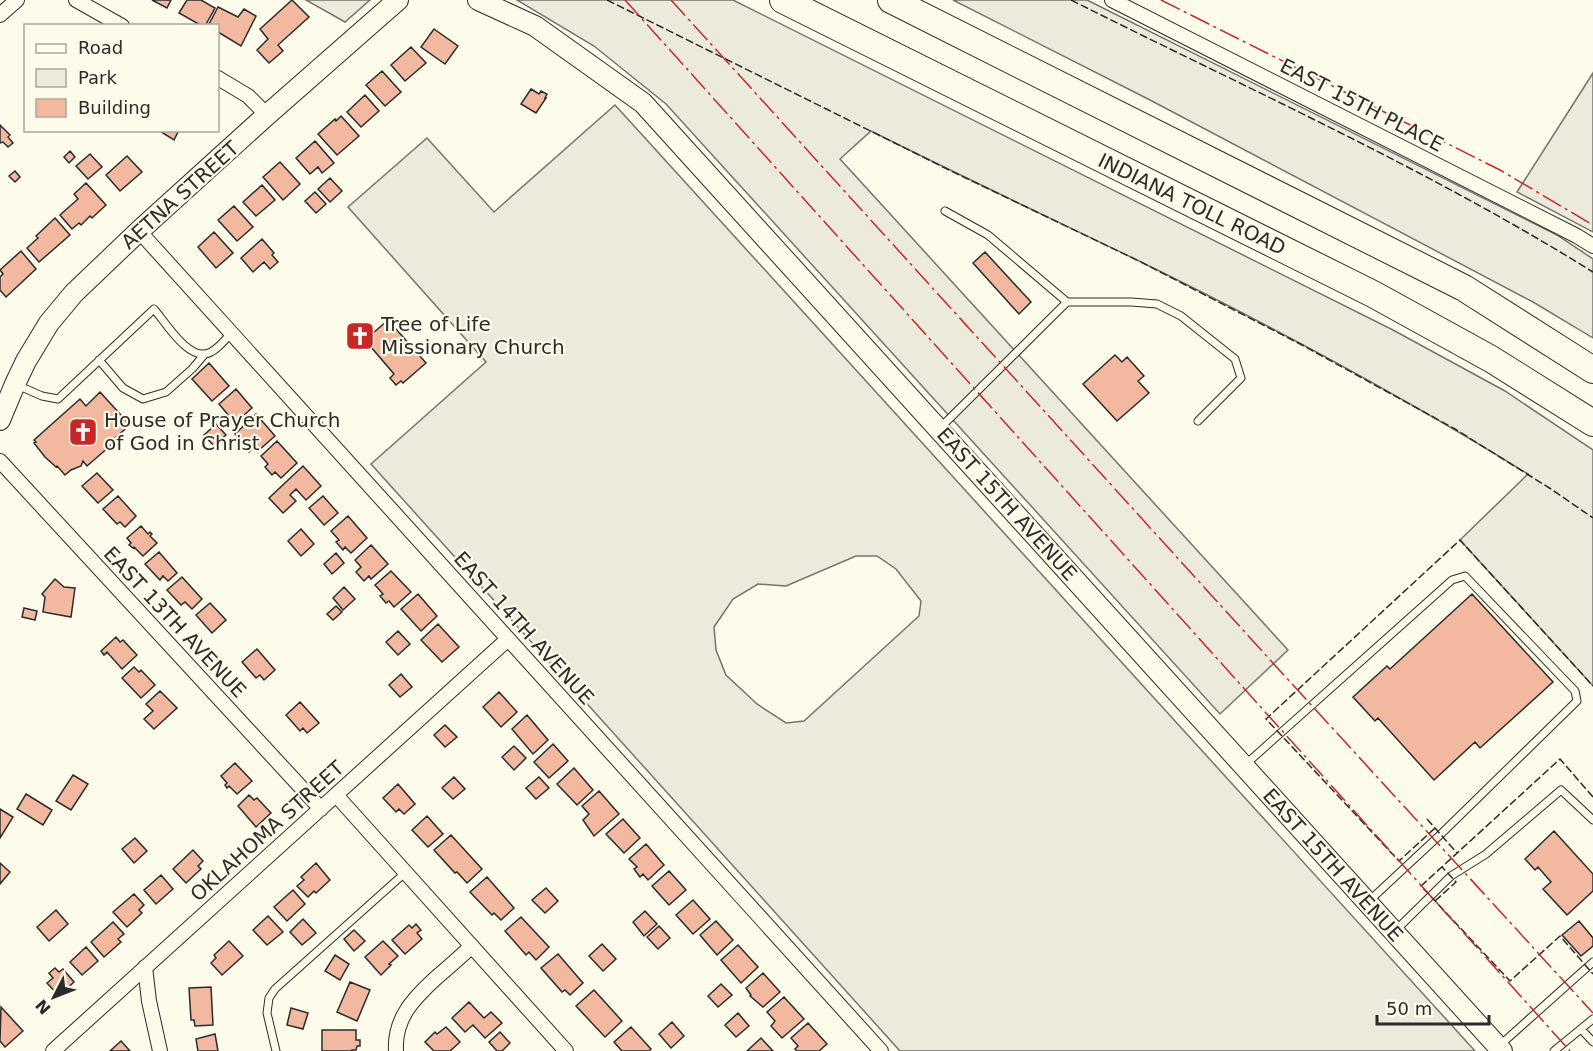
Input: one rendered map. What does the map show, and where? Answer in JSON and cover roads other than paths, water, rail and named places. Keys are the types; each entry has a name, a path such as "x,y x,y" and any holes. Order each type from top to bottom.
{"highway":[{"name":"INDIANA TOLL ROAD","path":"783,0 1373,294 1491,359 1593,423"},
{"path":"891,0 1464,288 1593,370"}],"street":[{"path":"0,15 17,0"},
{"path":"76,0 118,24"},
{"name":"AETNA STREET","path":"0,420 15,384 41,335 63,305 139,231 398,0"},
{"name":"EAST 15TH AVENUE","path":"478,0 535,26 643,103 1500,1049"},
{"name":"EAST 15TH PLACE","path":"1112,0 1593,246"},
{"path":"219,79 248,96 267,115"},
{"name":"EAST 14TH AVENUE","path":"139,231 881,1051"},
{"name":"EAST 13TH AVENUE","path":"0,461 321,809"},
{"name":"OKLAHOMA STREET","path":"53,1051 508,639"},
{"path":"336,795 566,1051"},
{"path":"396,1051 398,1025 412,1000 472,946"},
{"path":"145,967 149,1001 160,1051"}],"lane":[{"path":"945,211 988,235 1067,302 1157,304 1181,316 1234,359 1241,378 1198,421"},
{"path":"939,429 1067,302"},
{"path":"15,384 42,396 58,399 154,309 188,350 197,354 204,355 213,352 232,332"},
{"path":"99,360 123,388 143,399 166,392 204,355"},
{"path":"1244,766 1452,580 1465,576 1575,691 1577,701 1441,834 1367,902"},
{"path":"1394,932 1451,876 1486,854 1561,789 1593,820"},
{"path":"276,1051 267,1013 268,998 275,989 406,872"},
{"path":"1500,1049 1593,962"},
{"path":"1554,1051 1593,1019"},
{"path":"1581,1029 1593,1042"}],"place":[{"name":"Tree of Life Missionary Church","path":"360,336"},
{"name":"House of Prayer Church of God in Christ","path":"83,432"}]}
